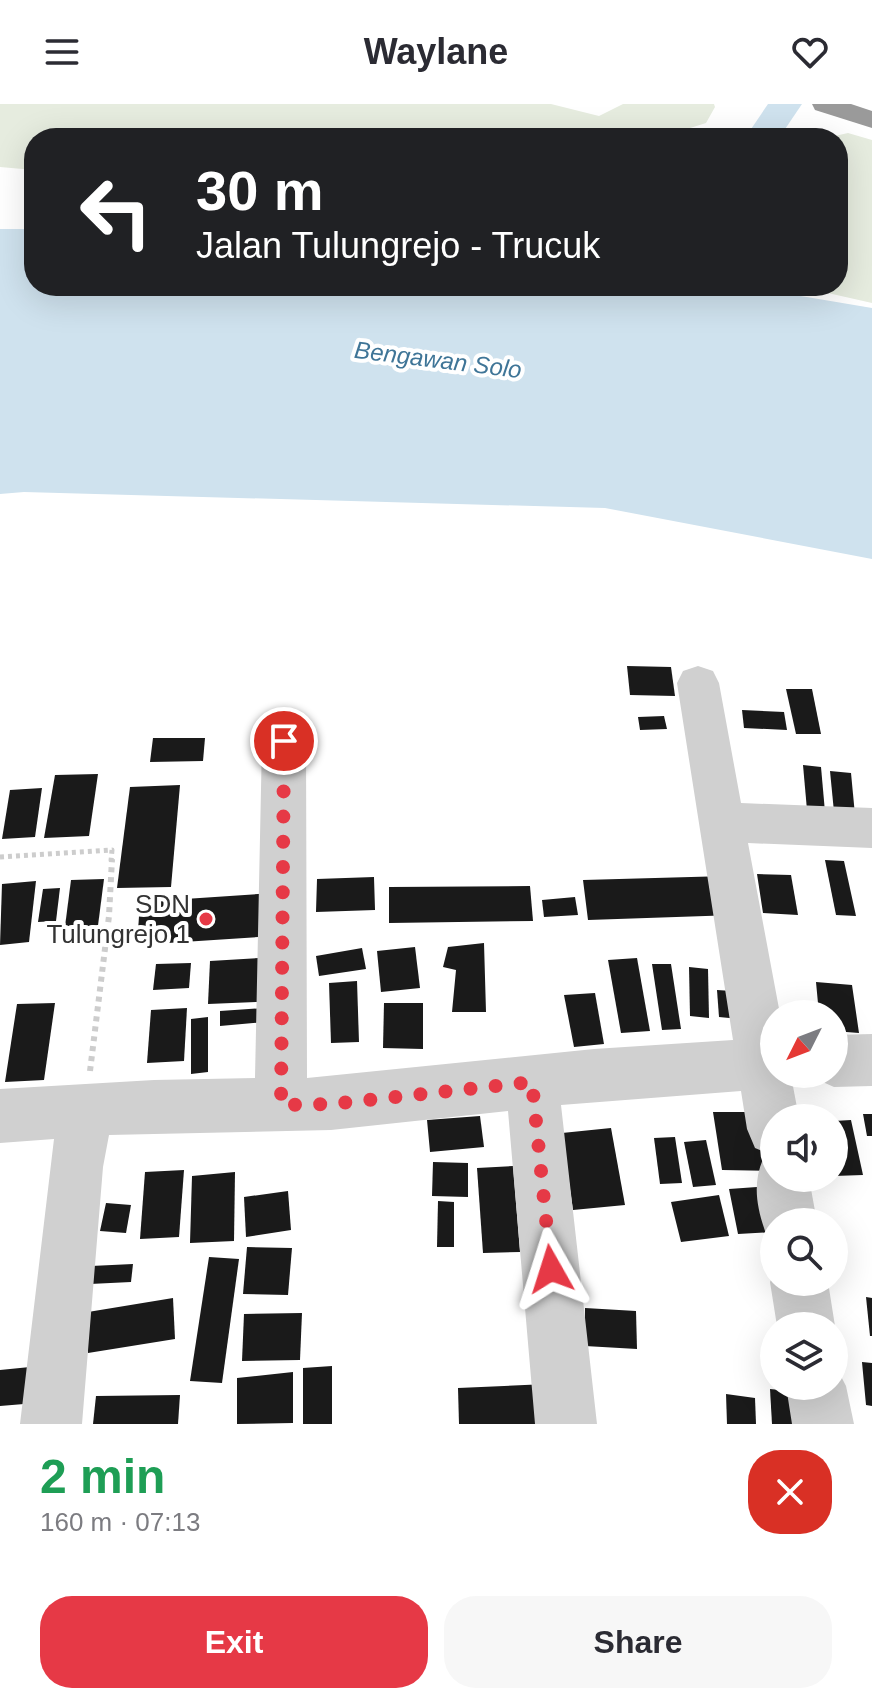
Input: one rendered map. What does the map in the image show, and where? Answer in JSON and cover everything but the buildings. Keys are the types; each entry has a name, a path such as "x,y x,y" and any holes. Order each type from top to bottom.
{"highway":[{"path":"825,104 863,117"}],"street":[{"path":"698,683 721,822 760,1019"},
{"path":"281,1105 284,741"},
{"path":"721,822 872,828"},
{"path":"848,1061 872,1060"},
{"path":"0,1116 86,1113 154,1106 331,1104 656,1070 760,1064"},
{"path":"532,1082 566,1424"},
{"path":"51,1424 76,1167 86,1113"},
{"path":"819,1400 823,1424"}],"path":[{"path":"0,857 112,850 109,916 86,1113"}],"shaded area":[{"path":"0,104 551,104 599,116 623,104 714,104 715,107 706,123 690,128 24,128 24,169 0,167"},
{"path":"848,133 872,140 872,303 841,296 848,296"}],"water":[{"name":"Bengawan Solo","path":"0,229 24,229 24,296 801,296 872,308 872,559 605,508 24,492 0,494"}],"waterway":[{"path":"769,128 785,104"}],"place":[{"name":"SDN Tulungrejo 1","path":"206,919"}],"route":[{"path":"284,741 281,1105 331,1104 532,1082 551,1269"}]}
